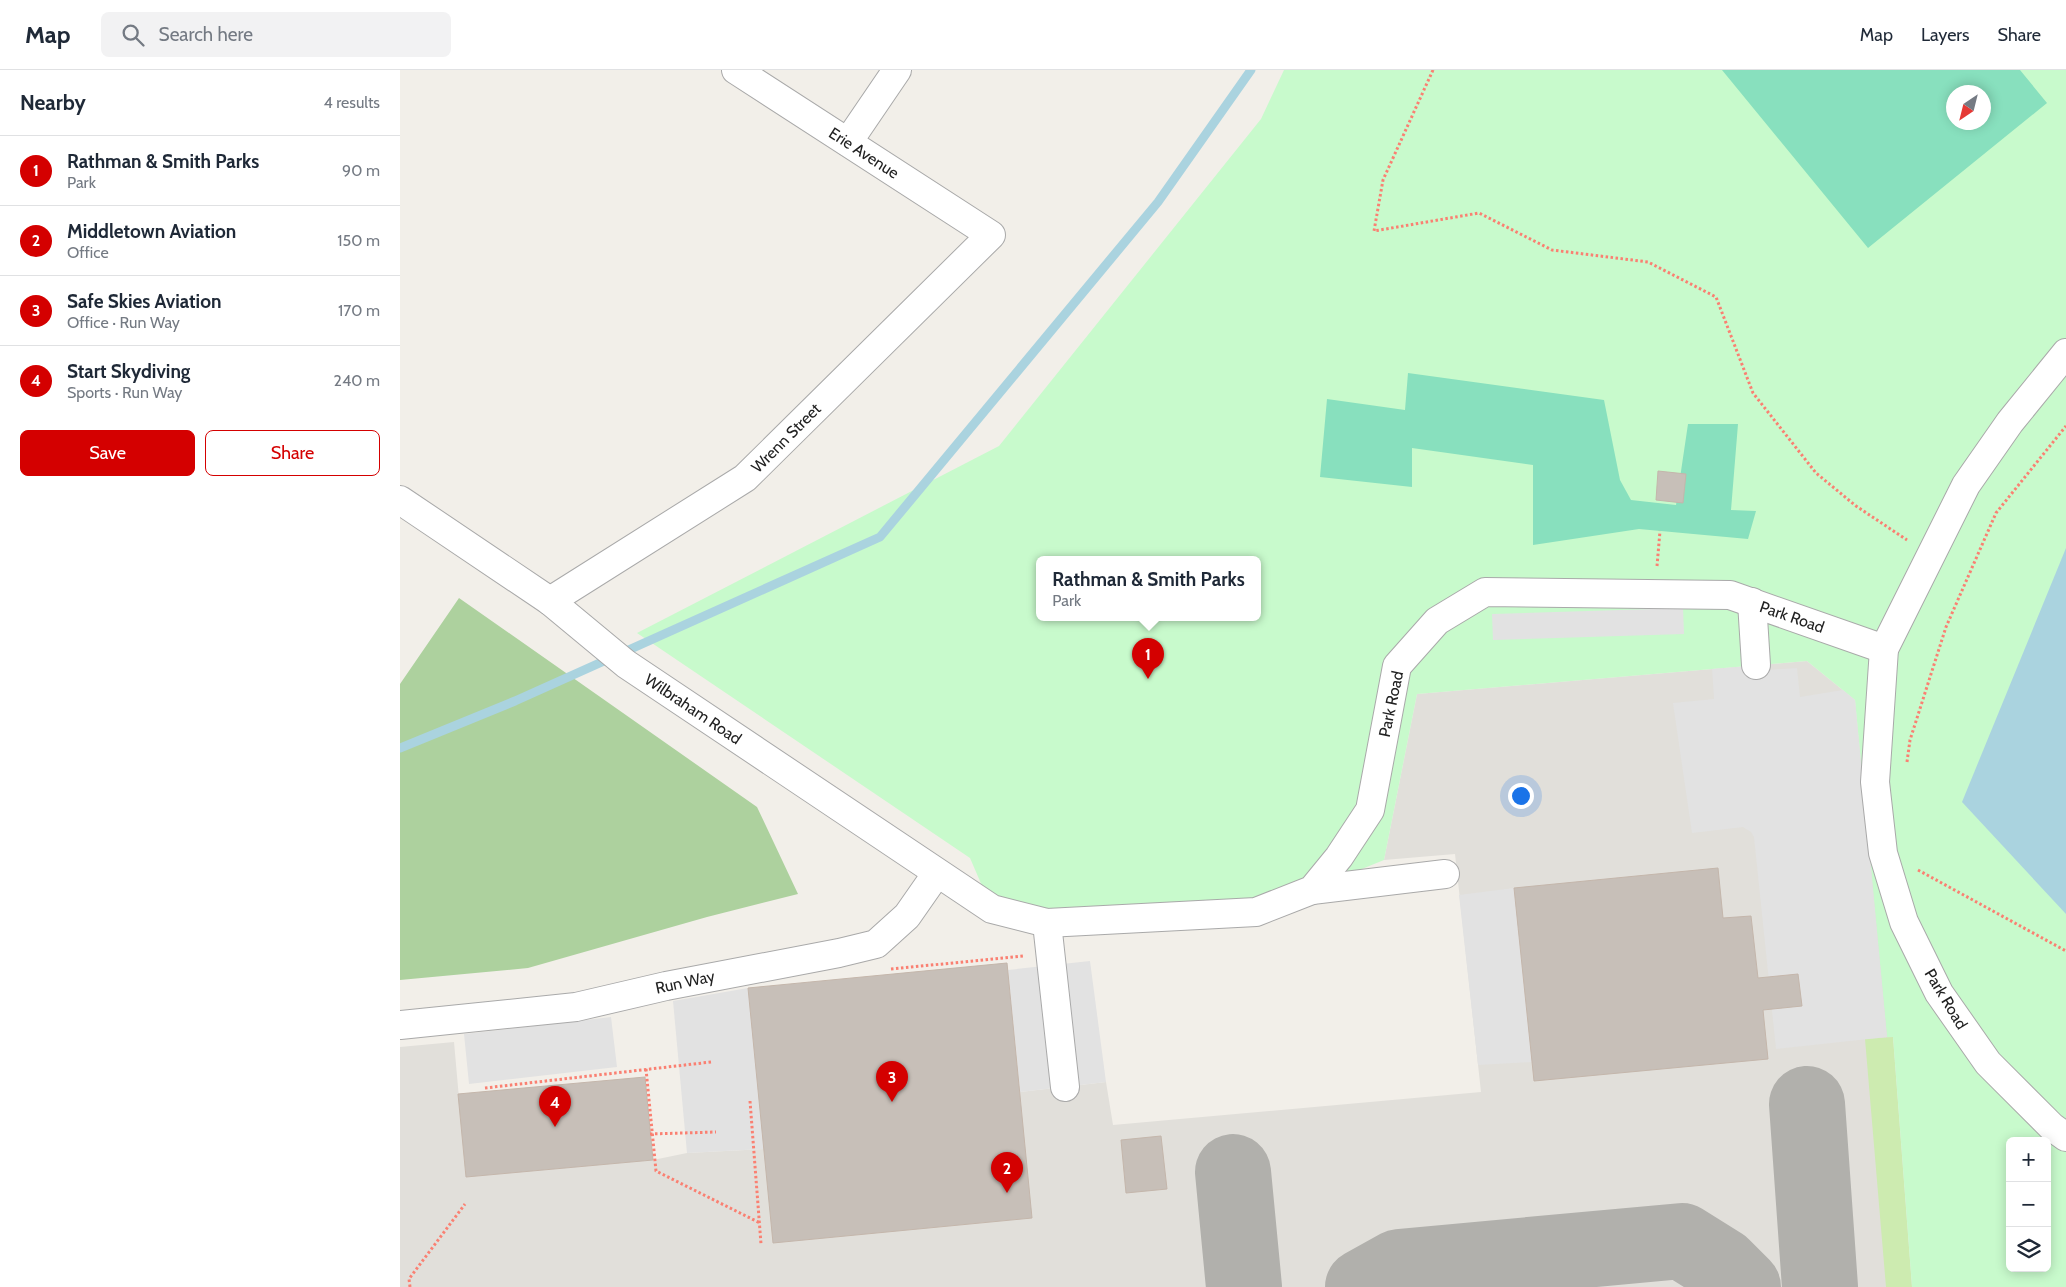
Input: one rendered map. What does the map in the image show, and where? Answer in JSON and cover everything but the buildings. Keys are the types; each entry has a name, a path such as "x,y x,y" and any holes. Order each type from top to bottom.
{"street":[{"name":"Erie Avenue","path":"736,70 992,235"},
{"path":"848,142 896,70"},
{"name":"Wrenn Street","path":"550,601 745,478 992,235"},
{"name":"Park Road","path":"2066,353 2010,422 1966,485 1884,649 1875,782 1883,853 1904,922 1939,993 1988,1063 2052,1127 2066,1136"},
{"name":"Wilbraham Road","path":"400,500 550,601 626,664 992,909"},
{"name":"Park Road","path":"992,909 1047,923 1256,912 1312,890 1340,857 1370,810 1397,666 1437,620 1485,592 1730,595 1884,649"},
{"path":"1752,602 1756,665"},
{"name":"Run Way","path":"400,1025 576,1007 666,986 839,953 876,944 907,916 937,873"},
{"path":"1312,890 1445,874"},
{"path":"1047,923 1065,1087"}],"path":[{"path":"1433,70 1382,180 1374,231 1479,213 1552,250 1648,262 1716,297 1753,393 1816,473 1856,506 1930,555"},
{"path":"1906,767 1910,740 1946,627 1996,513 2066,426"},
{"path":"1654,594 1660,531"},
{"path":"1914,863 1918,870 2066,951"},
{"path":"883,970 1050,954"},
{"path":"485,1088 711,1062"},
{"path":"646,1069 656,1171 760,1223"},
{"path":"750,1101 761,1244"},
{"path":"651,1134 716,1132"},
{"path":"410,1287 409,1279 465,1204"}],"shaded area":[{"path":"1683,608 1684,634 1493,640 1492,614"},
{"path":"1807,661 1855,700 1888,1037 1893,1037 1912,1287 400,1287 400,1047 454,1042 466,1177 653,1160 687,1153 764,1149 748,988 1007,963 1020,1092 1106,1082 1113,1125 1481,1092 1455,854 1384,860 1417,694"},
{"path":"1765,665 1766,670 1797,668 1800,697 1843,690 1855,700 1887,1037 1776,1049 1754,837 1751,832 1743,827 1692,833 1673,703 1714,699 1712,669"},
{"path":"1514,888 1532,1062 1478,1065 1459,895"},
{"path":"1090,961 1106,1082 1020,1092 1008,970"},
{"path":"748,988 764,1149 687,1153 673,1001"},
{"path":"611,1017 617,1067 469,1084 464,1034"}],"green space":[{"path":"1284,70 2066,70 2066,1287 1912,1287 1893,1037 1887,1037 1855,700 1807,661 1417,694 1384,860 1256,912 992,909 970,858 637,633 999,446 1261,119"},
{"path":"1722,70 2020,70 2047,103 1868,248"},
{"path":"1408,373 1604,400 1620,480 1631,500 1676,505 1688,424 1738,424 1731,510 1756,511 1748,539 1639,529 1533,545 1533,465 1412,448 1412,487 1320,477 1327,399 1405,410"},
{"path":"459,598 757,807 798,894 707,917 528,968 400,980 400,684"},
{"path":"1893,1037 1912,1287 1886,1287 1865,1039"}],"water":[{"path":"2066,548 2066,914 1962,802"}],"waterway":[{"path":"400,748 515,701 880,537 1158,202 1251,70"}],"taxiway":[{"path":"1807,1104 1820,1287"},
{"path":"1233,1172 1244,1287"},
{"path":"1363,1287 1399,1267 1682,1241 1722,1266 1743,1287"}],"place":[{"name":"Rathman & Smith Parks","path":"1148,679"},
{"name":"Safe Skies Aviation","path":"892,1102"},
{"name":"Start Skydiving","path":"555,1127"},
{"name":"Middletown Aviation","path":"1007,1193"}]}
